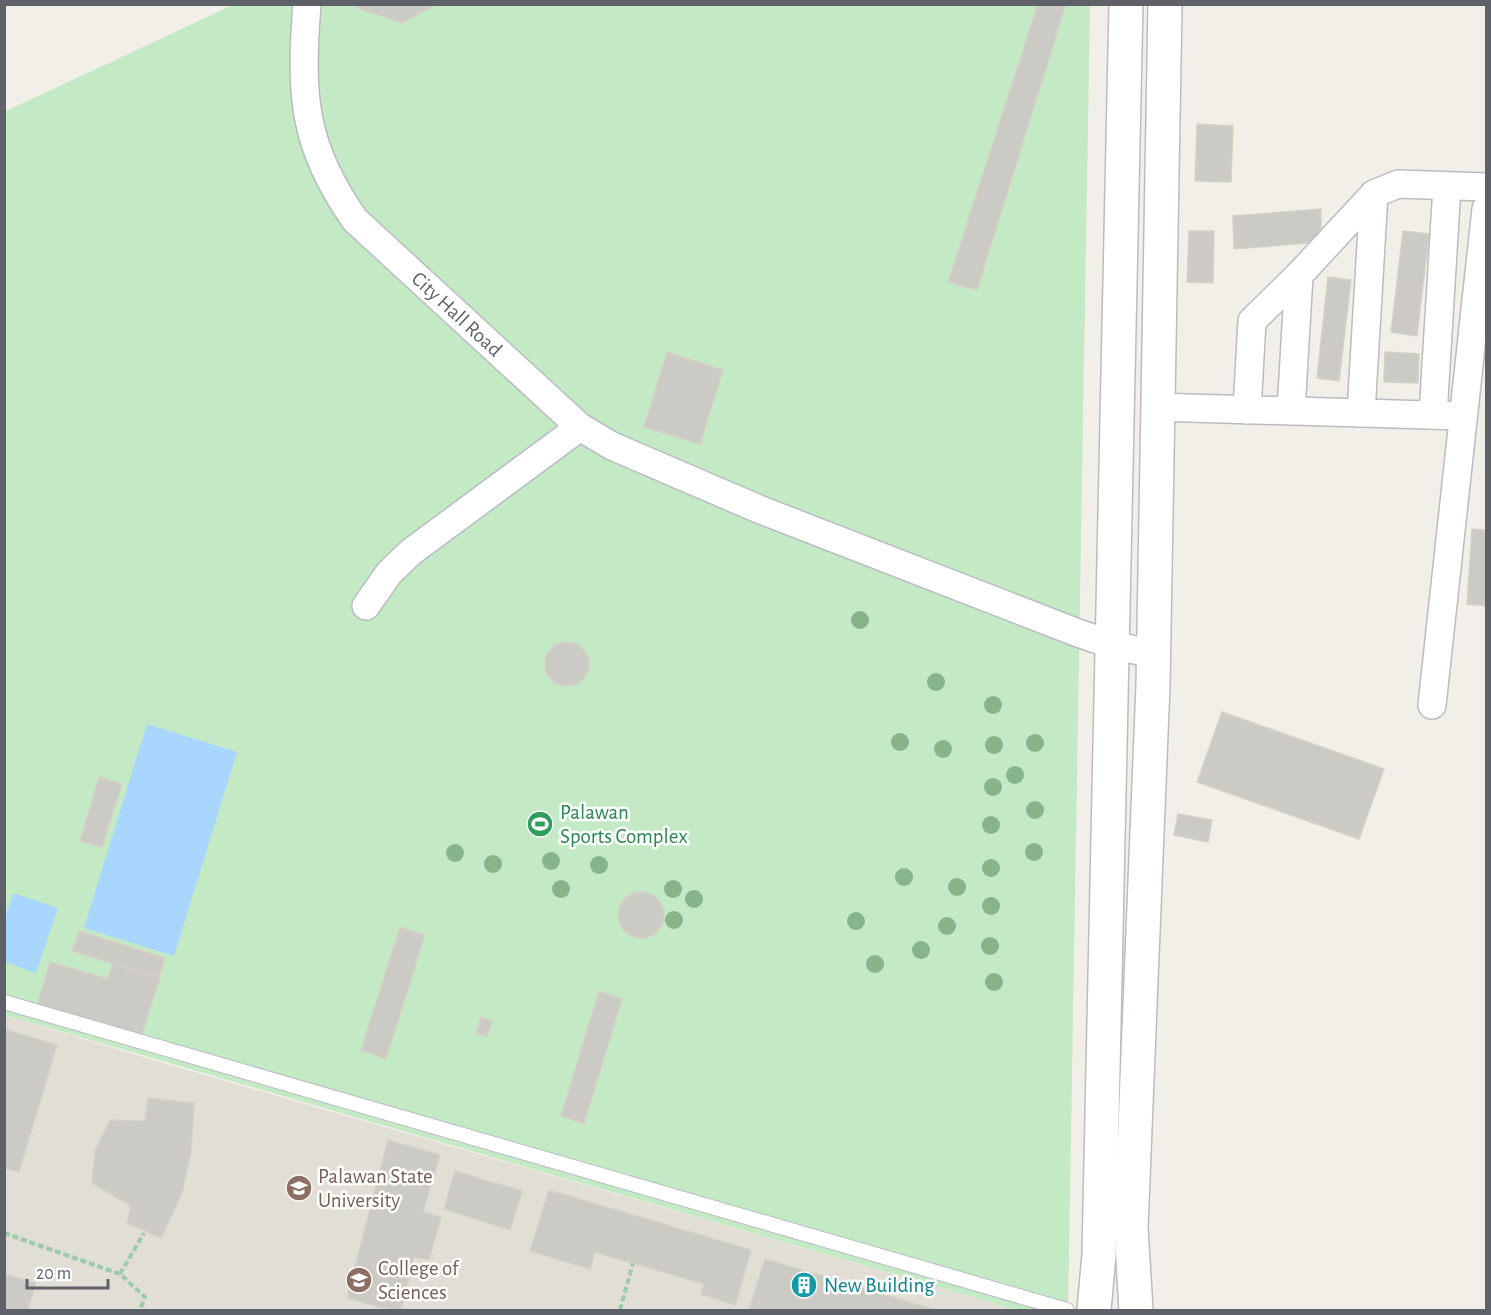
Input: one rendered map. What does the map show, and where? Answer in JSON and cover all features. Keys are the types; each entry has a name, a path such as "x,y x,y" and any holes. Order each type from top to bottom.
{"street":[{"name":"City Hall Road","path":"307,4 304,46 305,100 318,156 333,189 355,220 580,427 622,451 761,510 1113,645 1153,654"},
{"path":"1094,1311 1099,1255 1126,4"},
{"path":"1136,1311 1131,1227 1153,654 1165,4"},
{"path":"1247,410 1252,321 1374,194 1398,184 1486,187"},
{"path":"1433,415 1447,186"},
{"path":"1360,413 1374,194"},
{"path":"1432,705 1486,209"},
{"path":"1291,411 1299,274"},
{"path":"1156,407 1462,416"},
{"path":"366,606 389,573 411,552 580,427"}],"lane":[{"path":"4,1002 1067,1311"}],"path":[{"path":"4,1233 120,1274 145,1297 140,1311"},
{"path":"120,1274 144,1233"},
{"path":"620,1311 633,1263"}],"shaded area":[{"name":"Palawan State University","path":"4,1015 170,1065 1017,1310 5,1310"}],"green space":[{"name":"Palawan Sports Complex","path":"233,5 1090,5 1068,1310 1017,1310 5,1015 4,112"}],"water":[{"path":"147,724 237,752 174,956 84,928"},
{"path":"13,893 58,908 36,973 5,962 5,918"}],"building":[{"path":"358,4 437,4 402,23 357,8"},
{"path":"1038,4 1066,4 977,290 948,282"},
{"path":"1197,124 1233,126 1231,182 1195,181"},
{"path":"1321,209 1321,242 1234,249 1233,216"},
{"path":"1189,231 1214,231 1213,283 1187,282"},
{"path":"1403,231 1429,234 1417,336 1391,332"},
{"path":"1328,277 1351,280 1339,381 1317,378"},
{"path":"667,352 723,370 700,444 644,427"},
{"path":"1385,352 1419,354 1418,383 1384,382"},
{"path":"1472,529 1486,530 1486,606 1467,604"},
{"path":"567,642 582,649 589,664 582,679 567,686 552,679 545,664 552,649"},
{"path":"1222,712 1384,769 1359,839 1197,782"},
{"path":"99,777 122,784 102,847 80,841"},
{"path":"1178,814 1212,820 1208,842 1174,835"},
{"path":"641,892 650,893 658,898 663,906 663,924 658,932 650,937 641,938 632,937 624,932 619,924 618,915 619,906 624,898 632,893"},
{"path":"400,927 425,935 386,1059 361,1050"},
{"path":"79,931 165,958 159,978 72,951"},
{"path":"50,962 108,979 112,964 160,977 141,1038 37,1005"},
{"path":"599,991 622,999 584,1124 561,1116"},
{"path":"481,1017 492,1021 487,1036 476,1033"},
{"path":"4,1029 57,1045 19,1172 4,1168"},
{"path":"148,1098 194,1103 191,1151 182,1193 161,1238 127,1223 131,1206 92,1183 95,1151 110,1120 145,1121"},
{"path":"388,1140 440,1155 423,1212 441,1217 429,1260 414,1257 401,1310 391,1310 347,1298"},
{"path":"455,1171 522,1191 510,1230 444,1209"},
{"path":"549,1190 751,1250 735,1305 701,1294 704,1284 595,1252 590,1269 530,1251"},
{"name":"New Building","path":"765,1259 936,1310 749,1310"},
{"path":"4,1274 36,1283 28,1310 4,1310"}],"place":[{"name":"Palawan Sports Complex","path":"540,824"},
{"name":"Palawan State University","path":"299,1188"},
{"name":"College of Sciences","path":"359,1280"},
{"name":"New Building","path":"804,1285"}]}
